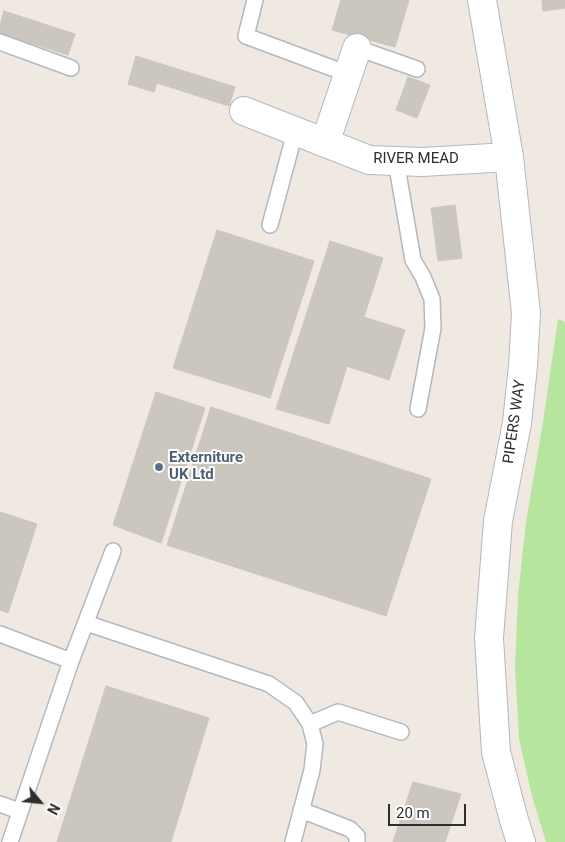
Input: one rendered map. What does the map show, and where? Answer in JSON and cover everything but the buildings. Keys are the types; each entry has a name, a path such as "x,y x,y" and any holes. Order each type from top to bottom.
{"street":[{"name":"PIPERS WAY","path":"482,0 509,157 526,313 517,423 498,521 489,638 496,752 521,842"},
{"path":"325,143 357,48"},
{"name":"RIVER MEAD","path":"244,111 368,160 422,162 509,157"}],"lane":[{"path":"254,0 246,36 348,74"},
{"path":"0,42 71,68"},
{"path":"357,48 417,69"},
{"path":"270,226 295,132"},
{"path":"396,161 413,260 432,299 433,328 418,409"},
{"path":"10,842 71,661 114,552"},
{"path":"86,623 269,684 296,703 310,724 315,744 312,770 293,842"},
{"path":"0,634 71,661"},
{"path":"310,724 338,712 402,732"},
{"path":"0,804 19,811"},
{"path":"301,810 350,829 357,836 357,842"}],"green space":[{"path":"558,319 565,322 565,842 546,842 532,796 519,739 515,668 518,596 526,522"}],"place":[{"name":"Externiture UK Ltd","path":"159,467"}]}
